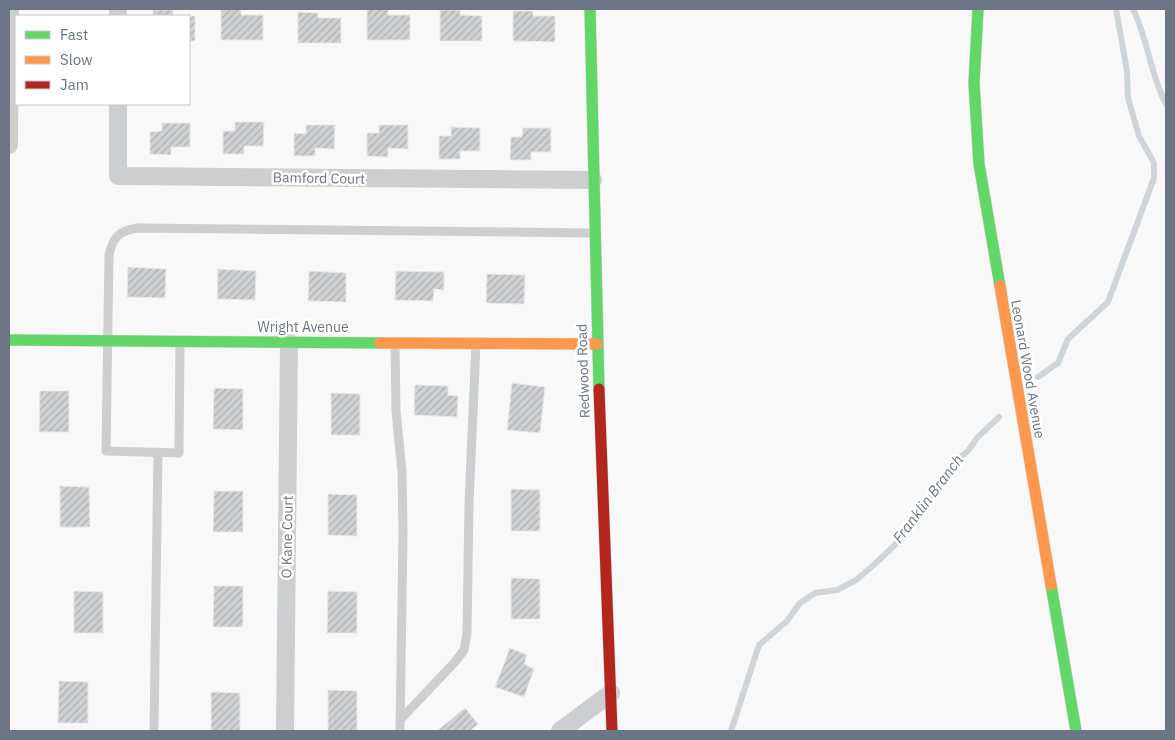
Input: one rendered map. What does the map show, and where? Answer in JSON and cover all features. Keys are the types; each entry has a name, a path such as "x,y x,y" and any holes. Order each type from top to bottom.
{"street":[{"path":"9,145 10,9"},
{"name":"Redwood Road","path":"590,9 597,344 612,731"},
{"name":"Leonard Wood Avenue","path":"978,9 974,83 979,164 1076,731"},
{"name":"Bamford Court","path":"118,105 118,176 593,180"},
{"name":"Wright Avenue","path":"9,340 597,344"},
{"name":"O Kane Court","path":"285,731 289,342"},
{"path":"560,731 611,693"}],"lane":[{"path":"180,342 179,452 106,452 109,255 113,240 124,230 137,228 594,233"},
{"path":"396,343 396,411 402,471 403,533 400,731"},
{"path":"400,720 464,650 468,633 469,503 476,344"},
{"path":"154,731 158,452"}],"building":[{"path":"221,9 241,9 241,15 263,15 263,40 221,40"},
{"path":"367,9 388,9 388,15 410,15 410,40 367,40"},
{"path":"153,10 173,10 173,15 153,15"},
{"path":"440,10 460,10 460,15 482,16 482,41 440,41"},
{"path":"513,11 533,11 533,16 555,16 555,42 513,41"},
{"path":"298,12 318,13 318,18 341,18 341,43 298,43"},
{"path":"190,16 195,16 195,41 190,41"},
{"path":"235,122 264,122 263,146 244,146 244,154 223,154 223,131 235,131"},
{"path":"162,123 190,123 190,147 171,147 171,155 150,154 150,132 162,131"},
{"path":"306,125 335,125 334,149 315,148 315,156 294,156 294,133 306,134"},
{"path":"379,125 408,125 408,149 388,148 388,157 367,156 367,133 379,133"},
{"path":"451,127 480,128 480,151 460,151 460,159 439,159 439,136 451,136"},
{"path":"523,128 551,128 551,152 531,152 531,160 510,160 511,137 522,137"},
{"path":"128,267 166,269 165,298 127,297"},
{"path":"218,269 256,271 255,300 217,299"},
{"path":"309,271 346,273 346,302 308,301"},
{"path":"396,271 444,272 444,290 434,289 433,301 395,300"},
{"path":"487,274 525,275 524,304 486,303"},
{"path":"512,383 545,387 540,433 507,430"},
{"path":"415,385 448,386 448,395 458,396 457,417 414,415"},
{"path":"214,388 243,389 243,430 213,429"},
{"path":"40,391 69,391 69,432 39,432"},
{"path":"331,393 360,394 360,435 331,435"},
{"path":"60,486 89,487 90,527 60,527"},
{"path":"511,489 540,490 540,531 511,531"},
{"path":"214,491 243,491 243,532 213,532"},
{"path":"328,494 357,495 357,536 328,535"},
{"path":"511,578 540,579 540,619 511,619"},
{"path":"214,586 243,586 243,627 213,627"},
{"path":"74,591 103,592 103,633 74,633"},
{"path":"328,591 357,592 357,633 327,633"},
{"path":"510,648 527,655 524,664 534,669 524,697 495,687"},
{"path":"59,681 88,682 88,723 58,723"},
{"path":"328,690 357,691 357,731 328,731"},
{"path":"211,692 240,693 240,731 211,731"},
{"path":"465,708 478,724 470,731 437,731"}],"waterway":[{"name":"Franklin Branch","path":"1038,377 1058,363 1068,339 1108,302 1154,178 1154,163 1139,136 1128,98 1127,71 1116,9"},
{"path":"1133,9 1142,32 1156,81 1166,104"},
{"name":"Franklin Branch","path":"731,731 759,645 787,621 800,603 815,593 837,590 856,580 875,564 902,538 954,462 968,451 977,438 999,417"}],"traffic: fast":[{"path":"590,9 599,389"},
{"path":"978,9 974,83 979,164 1000,286"},
{"path":"9,340 380,343"},
{"path":"1051,585 1076,731"}],"traffic: slow":[{"path":"1000,286 1051,585"},
{"path":"380,343 597,344"}],"traffic: jam":[{"path":"599,389 612,731"}]}
